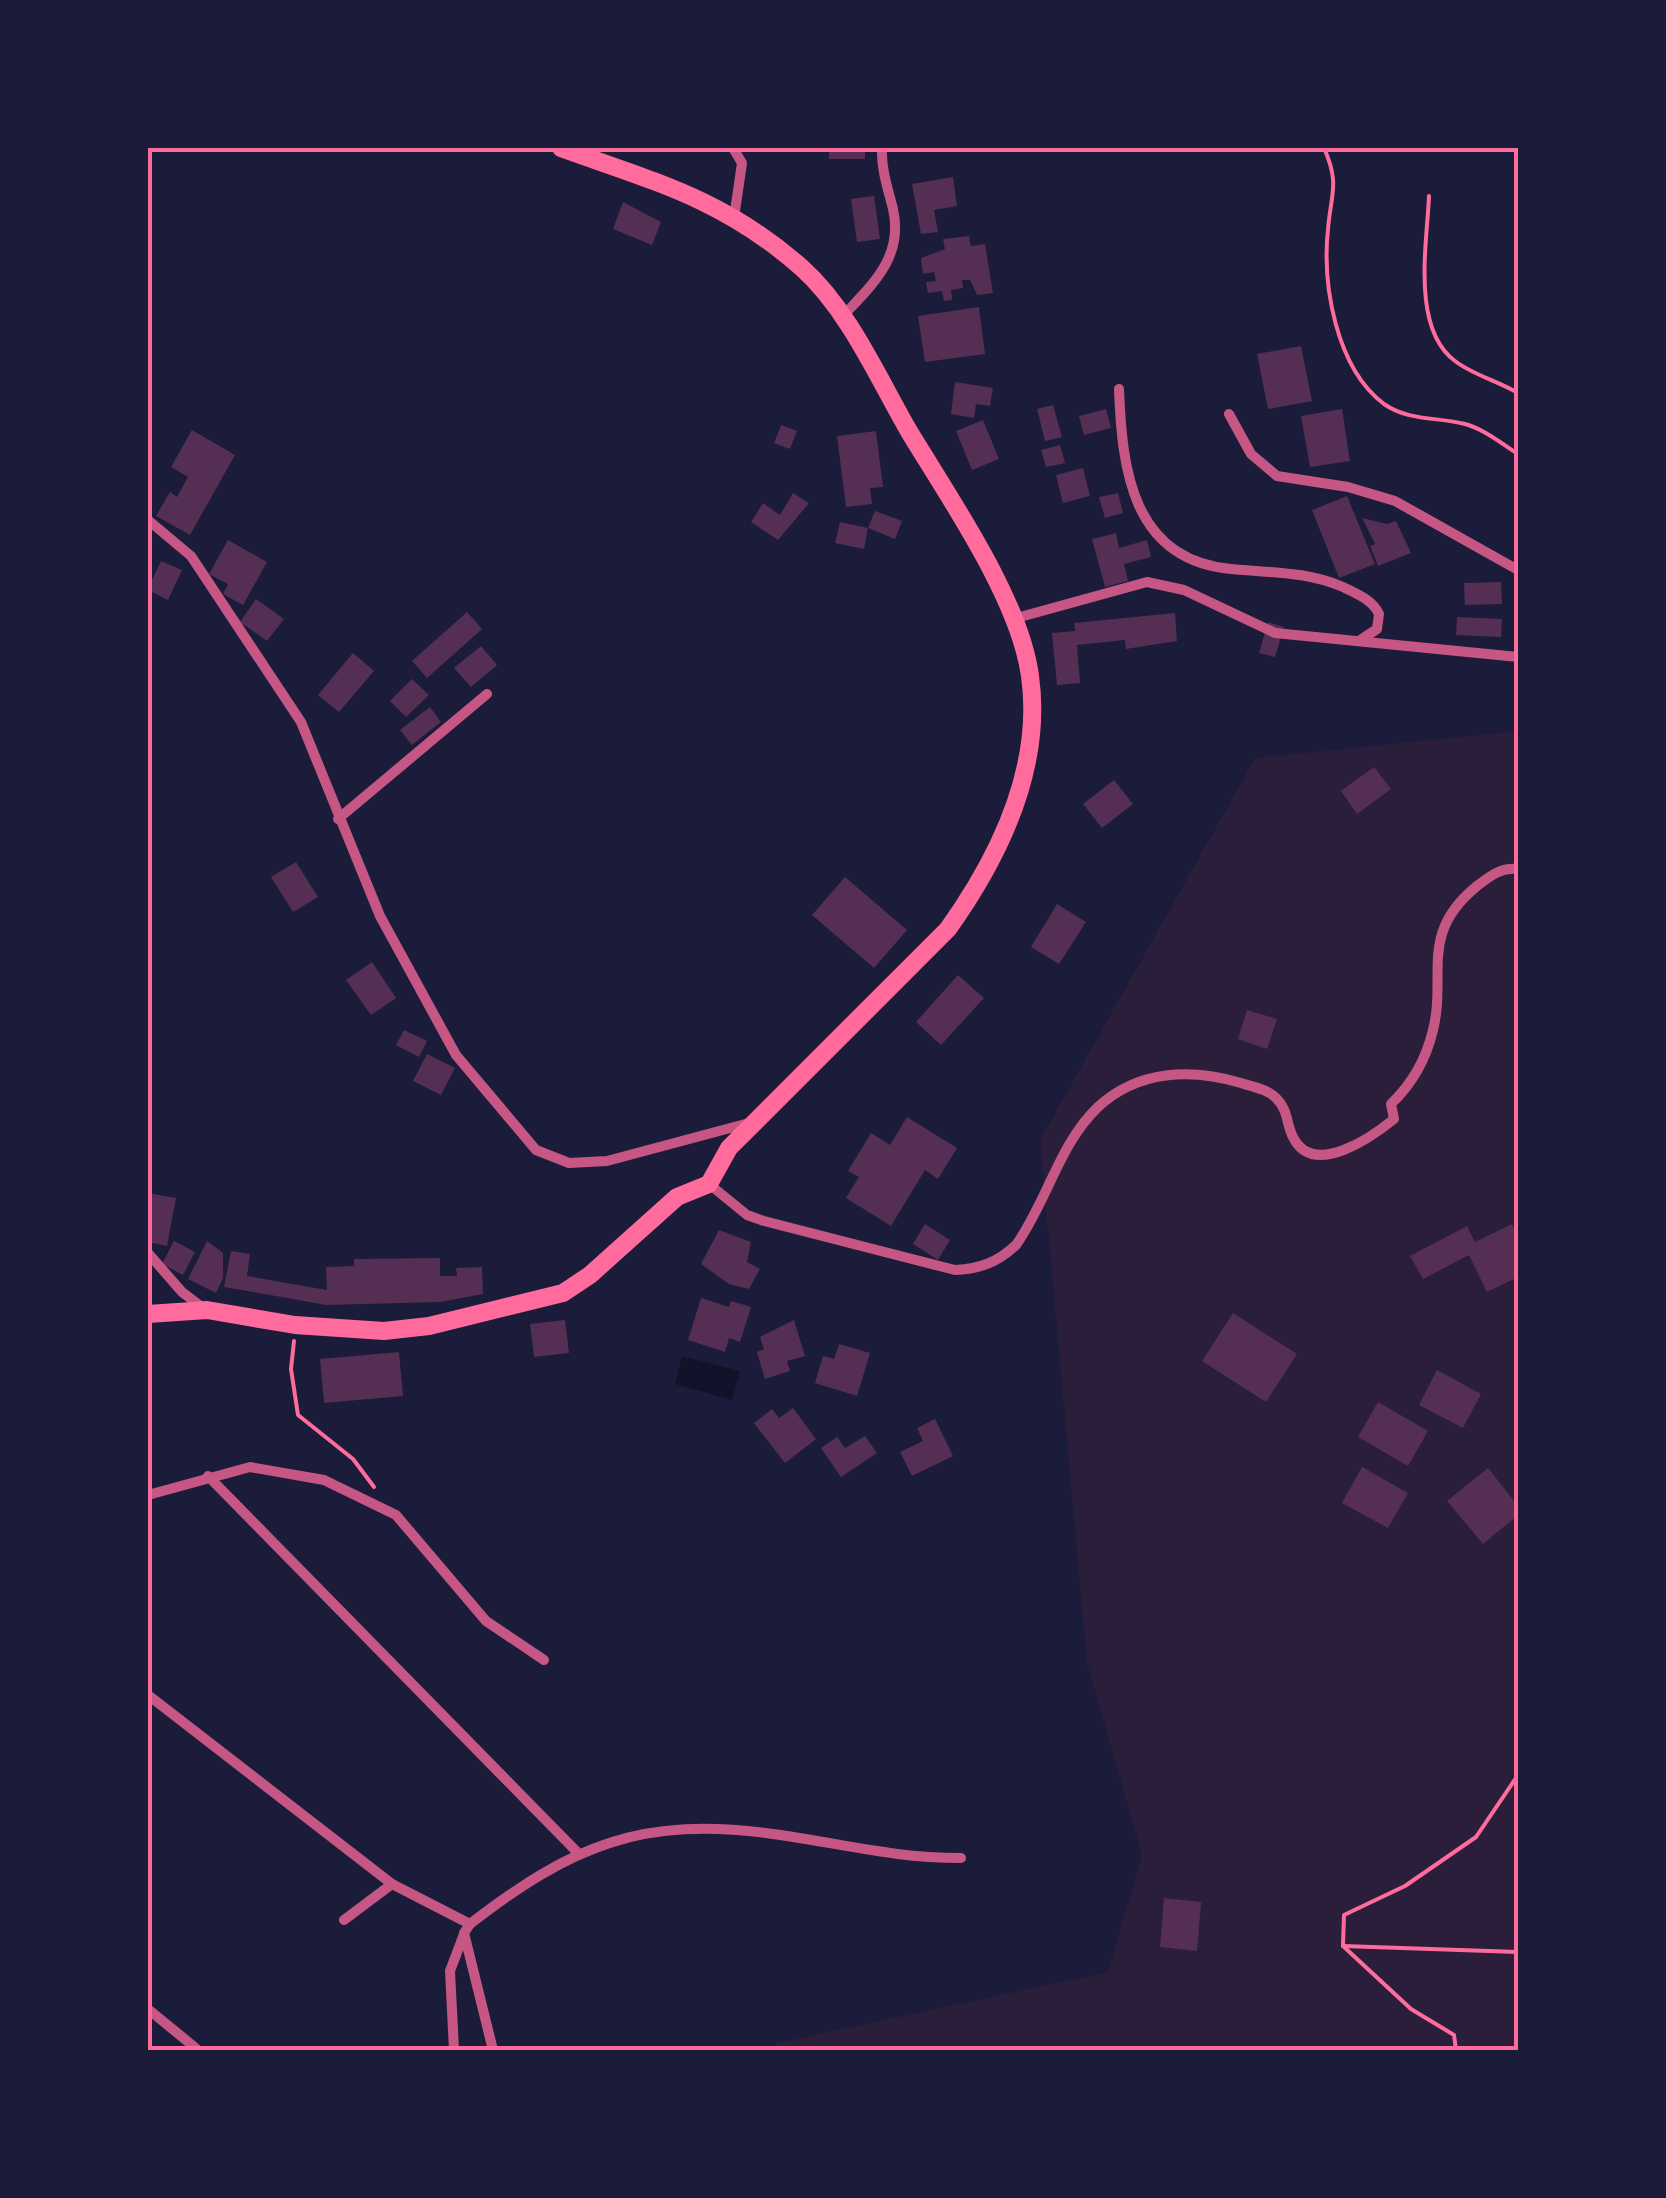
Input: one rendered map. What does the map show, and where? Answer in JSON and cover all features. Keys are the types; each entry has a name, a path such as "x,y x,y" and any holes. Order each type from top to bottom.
{"main road":[{"path":"148,1314 207,1310 295,1325 384,1331 429,1326 563,1293 590,1275 677,1197 709,1184 730,1148 948,929 978,888 1007,828 1024,776 1033,716 1030,673 1013,619 975,542 842,318 805,270 734,218 662,180 561,148"}],"street":[{"path":"733,148 742,163 734,218"},
{"path":"842,318 886,268 894,244 895,220 882,148"},
{"path":"1119,389 1125,464 1152,532 1175,550 1212,566 1305,575 1357,594 1377,608 1380,620 1371,635 1348,641"},
{"path":"1229,414 1251,454 1277,476 1348,487 1395,501 1518,570"},
{"path":"148,520 192,556 301,722 380,916 456,1055 536,1150 569,1164 607,1160 704,1138 760,1119"},
{"path":"1013,619 1147,582 1184,590 1275,633 1518,657"},
{"path":"338,819 487,694"},
{"path":"709,1184 747,1215 764,1221 954,1270 970,1270 997,1260 1016,1245 1090,1116 1116,1093 1148,1078 1208,1076 1266,1091 1283,1106 1292,1136 1304,1150 1321,1155 1350,1147 1392,1121 1391,1104 1411,1082 1425,1055 1434,1026 1437,954 1456,908 1493,874 1518,869"},
{"path":"148,1253 182,1292 207,1310"},
{"path":"148,1495 250,1467 324,1480 396,1515 486,1620 544,1660"},
{"path":"208,1476 578,1853"},
{"path":"148,1696 392,1884 467,1929 494,2050"},
{"path":"454,2050 450,1971 467,1929 527,1880 578,1853 662,1830 710,1827 875,1854 961,1858"},
{"path":"344,1920 392,1884"},
{"path":"148,2009 198,2050"}],"path":[{"path":"1324,148 1336,182 1327,230 1329,276 1340,343 1348,362 1363,384 1392,409 1474,427 1518,454"},
{"path":"1429,196 1428,314 1435,338 1462,366 1518,393"},
{"path":"295,1325 291,1369 298,1415 353,1460 374,1487"},
{"path":"1456,2050 1454,2035 1411,2009 1343,1946 1344,1915 1405,1886 1476,1837 1518,1776"},
{"path":"1343,1946 1518,1952"}],"shaded area":[{"path":"1518,731 1518,2050 766,2050 777,2043 1108,1972 1142,1855 1087,1663 1040,1140 1255,758"},
{"path":"682,1356 740,1371 732,1400 675,1384"}],"building":[{"path":"829,148 865,148 865,159 829,159"},
{"path":"953,177 957,206 934,210 938,232 921,234 912,184"},
{"path":"874,196 880,239 857,242 851,199"},
{"path":"623,202 661,222 652,245 613,229"},
{"path":"969,236 971,246 985,244 993,293 977,295 970,280 962,280 963,288 951,290 952,300 944,301 942,291 928,293 926,282 936,281 934,272 923,274 921,258 945,249 943,239"},
{"path":"979,307 985,354 925,362 918,316"},
{"path":"1301,346 1312,401 1268,409 1257,354"},
{"path":"955,382 993,388 990,406 976,404 974,418 951,414"},
{"path":"1053,405 1062,437 1045,441 1037,409"},
{"path":"1106,409 1111,428 1084,435 1079,416"},
{"path":"1342,409 1350,461 1310,467 1301,416"},
{"path":"983,420 999,459 972,470 956,431"},
{"path":"781,425 797,431 790,449 774,443"},
{"path":"192,430 235,455 190,535 156,516 170,492 177,497 188,477 171,467"},
{"path":"876,431 883,487 870,488 872,504 846,507 837,436"},
{"path":"1060,445 1065,463 1046,467 1041,450"},
{"path":"1083,468 1090,496 1063,503 1056,475"},
{"path":"793,493 809,503 778,540 751,522 763,503 780,515"},
{"path":"1118,493 1123,513 1105,518 1099,497"},
{"path":"1347,496 1375,564 1339,578 1312,510"},
{"path":"875,511 902,521 895,539 868,528"},
{"path":"1362,518 1387,524 1396,521 1411,553 1378,566 1370,546 1375,544"},
{"path":"840,522 868,528 864,549 835,543"},
{"path":"1116,533 1119,548 1147,540 1151,557 1124,564 1128,581 1105,587 1092,539"},
{"path":"228,540 267,562 243,605 223,594 228,584 209,574"},
{"path":"161,561 182,570 168,600 148,590 148,581 151,582"},
{"path":"1501,582 1502,604 1465,605 1464,583"},
{"path":"256,599 284,619 267,641 240,622"},
{"path":"467,612 482,629 427,678 412,661"},
{"path":"1175,613 1177,641 1126,649 1125,640 1077,645 1080,683 1057,685 1052,633 1075,631 1074,623"},
{"path":"1457,617 1502,619 1501,637 1456,635"},
{"path":"1268,622 1284,627 1275,657 1259,653"},
{"path":"481,646 497,665 471,687 454,668"},
{"path":"353,653 374,671 339,712 318,695"},
{"path":"412,679 429,695 406,717 390,701"},
{"path":"430,707 441,722 412,745 400,730"},
{"path":"1374,767 1391,789 1357,814 1341,791"},
{"path":"1114,780 1133,804 1102,828 1083,804"},
{"path":"296,862 318,897 293,912 271,877"},
{"path":"845,877 907,930 874,968 812,915"},
{"path":"1057,904 1086,922 1059,964 1031,947"},
{"path":"372,962 396,998 371,1015 346,980"},
{"path":"958,975 984,998 941,1045 916,1022"},
{"path":"1247,1010 1277,1019 1267,1049 1238,1039"},
{"path":"404,1030 427,1041 419,1057 396,1045"},
{"path":"427,1054 455,1068 441,1095 413,1081"},
{"path":"907,1117 957,1148 938,1179 925,1170 891,1226 846,1198 859,1177 848,1171 871,1133 890,1145"},
{"path":"148,1193 176,1198 167,1246 148,1242"},
{"path":"925,1224 950,1240 938,1260 913,1244"},
{"path":"1512,1224 1518,1238 1518,1277 1487,1292 1469,1255 1423,1279 1410,1256 1467,1226 1475,1242"},
{"path":"719,1230 751,1242 747,1262 760,1269 749,1289 729,1284 701,1264"},
{"path":"174,1241 195,1252 183,1275 162,1264"},
{"path":"207,1241 223,1253 223,1278 216,1293 188,1279"},
{"path":"231,1251 250,1254 247,1276 327,1290 326,1267 354,1266 354,1259 440,1258 440,1276 457,1276 456,1268 482,1267 483,1294 440,1302 326,1305 224,1287"},
{"path":"701,1298 729,1307 731,1301 751,1307 740,1342 729,1338 725,1352 688,1340"},
{"path":"1233,1313 1297,1354 1266,1402 1202,1361"},
{"path":"565,1320 569,1353 534,1357 530,1324"},
{"path":"794,1320 805,1356 787,1361 790,1371 765,1379 757,1352 764,1349 760,1337"},
{"path":"839,1344 870,1353 857,1396 815,1383 823,1356 834,1359"},
{"path":"399,1352 403,1396 324,1403 320,1359"},
{"path":"1437,1370 1481,1394 1463,1428 1419,1405"},
{"path":"1378,1402 1428,1431 1408,1466 1358,1437"},
{"path":"793,1408 816,1439 785,1463 754,1423 772,1409 779,1418"},
{"path":"935,1419 953,1456 912,1476 900,1452 923,1441 917,1428"},
{"path":"865,1436 877,1453 841,1477 821,1448 837,1437 845,1448"},
{"path":"1362,1467 1408,1493 1388,1528 1342,1503"},
{"path":"1488,1468 1518,1506 1518,1515 1483,1544 1447,1501"},
{"path":"1164,1898 1201,1902 1197,1951 1160,1947"}]}
